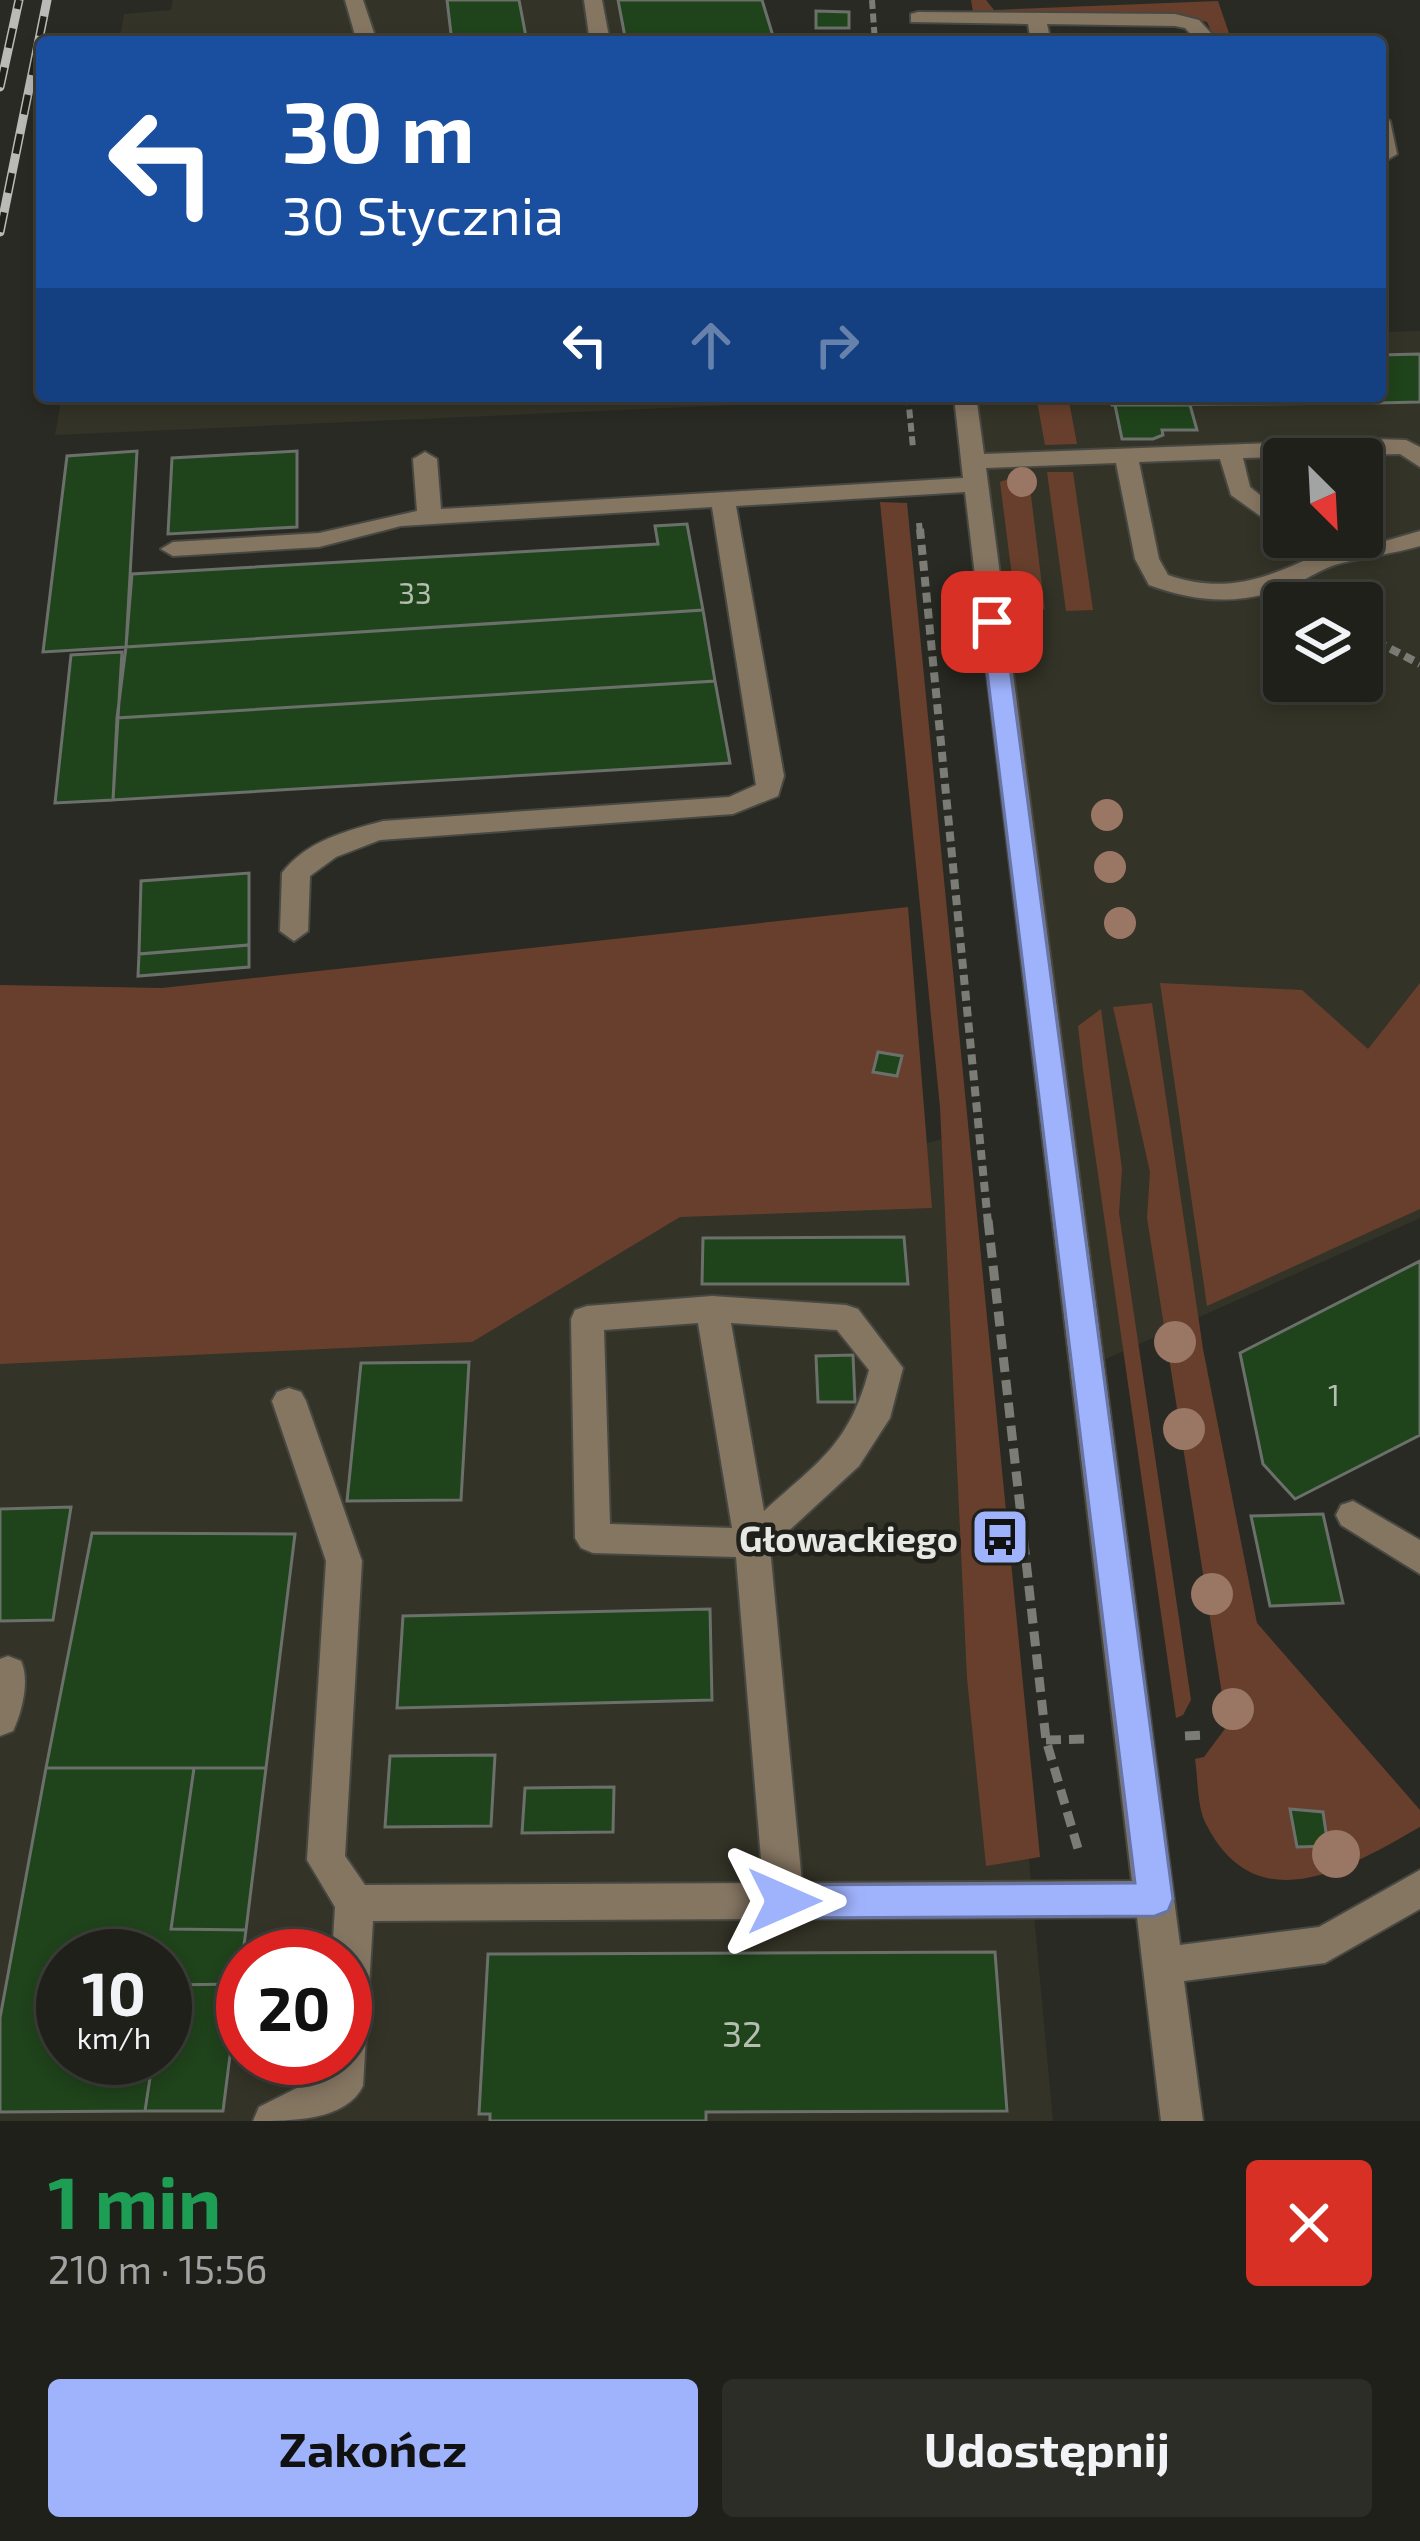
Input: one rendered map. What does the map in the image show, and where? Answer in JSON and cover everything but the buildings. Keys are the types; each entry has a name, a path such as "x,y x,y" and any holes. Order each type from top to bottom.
{"street":[{"path":"354,0 365,36"},
{"path":"593,0 599,36"},
{"path":"917,9 1036,18 1175,20 1192,24 1203,36"},
{"path":"1036,18 1040,36"},
{"path":"1386,149 1387,154"},
{"path":"965,402 1182,2121"},
{"path":"172,549 320,540 400,519 916,489 974,473 1126,454 1375,446 1406,447 1420,460"},
{"path":"1230,451 1240,490 1263,509"},
{"path":"1126,454 1148,559 1158,580 1216,598 1251,591 1330,558"},
{"path":"425,459 430,518"},
{"path":"295,931 296,874 316,853 340,842 383,830 733,805 768,790 771,776 723,499"},
{"path":"1383,549 1420,538"},
{"path":"712,1309 752,1543 784,1901"},
{"path":"712,1309 846,1318 886,1368 873,1418 847,1456 752,1543 593,1538 587,1319 712,1309"},
{"path":"274,2121 343,2086 355,1903 326,1860 344,1561 289,1400"},
{"path":"1352,1515 1420,1559"},
{"path":"0,1720 8,1672"},
{"path":"1165,1965 1325,1945 1420,1888"},
{"path":"355,1903 1155,1899"}],"path":[{"path":"872,0 875,36"},
{"path":"909,402 1006,1400 1046,1740 1094,1900"},
{"path":"1383,645 1420,664"}],"shaded area":[{"path":"173,0 762,0 773,36 120,36 124,14 171,10"},
{"path":"971,0 986,0 994,10 1218,1 1230,36 1213,36 1207,22 1187,17 973,12"},
{"path":"1420,331 1420,1218 1090,1366 965,402 1386,402 1386,332"},
{"path":"61,402 805,402 55,435"},
{"path":"1037,402 1069,402 1077,444 1045,445"},
{"path":"1028,471 1045,610 1014,592 1000,482"},
{"path":"1047,472 1073,472 1093,610 1066,611"},
{"path":"880,502 907,503 1040,1857 986,1866 967,1678 940,1107"},
{"path":"908,907 932,1208 680,1217 472,1342 0,1364 0,985 162,988"},
{"path":"1160,983 1302,990 1368,1049 1420,983 1420,1209 1207,1306"},
{"path":"1152,1003 1203,1349 1257,1623 1420,1810 1420,1827 1335,1870 1306,1878 1277,1880 1250,1872 1226,1854 1200,1808 1195,1759 1204,1757 1227,1726 1147,1218 1150,1172 1113,1007"},
{"path":"1101,1009 1122,1169 1119,1213 1191,1700 1176,1718 1078,1026"},
{"path":"946,1138 1028,1850 1053,2121 0,2121 0,1355 151,1350"}],"railway":[{"path":"0,87 19,0"},
{"path":"40,36 47,0"},
{"path":"0,232 36,54"}],"place":[{"name":"Głowackiego","path":"1000,1537"}],"route":[{"path":"784,1901 1155,1899 992,622"}]}
